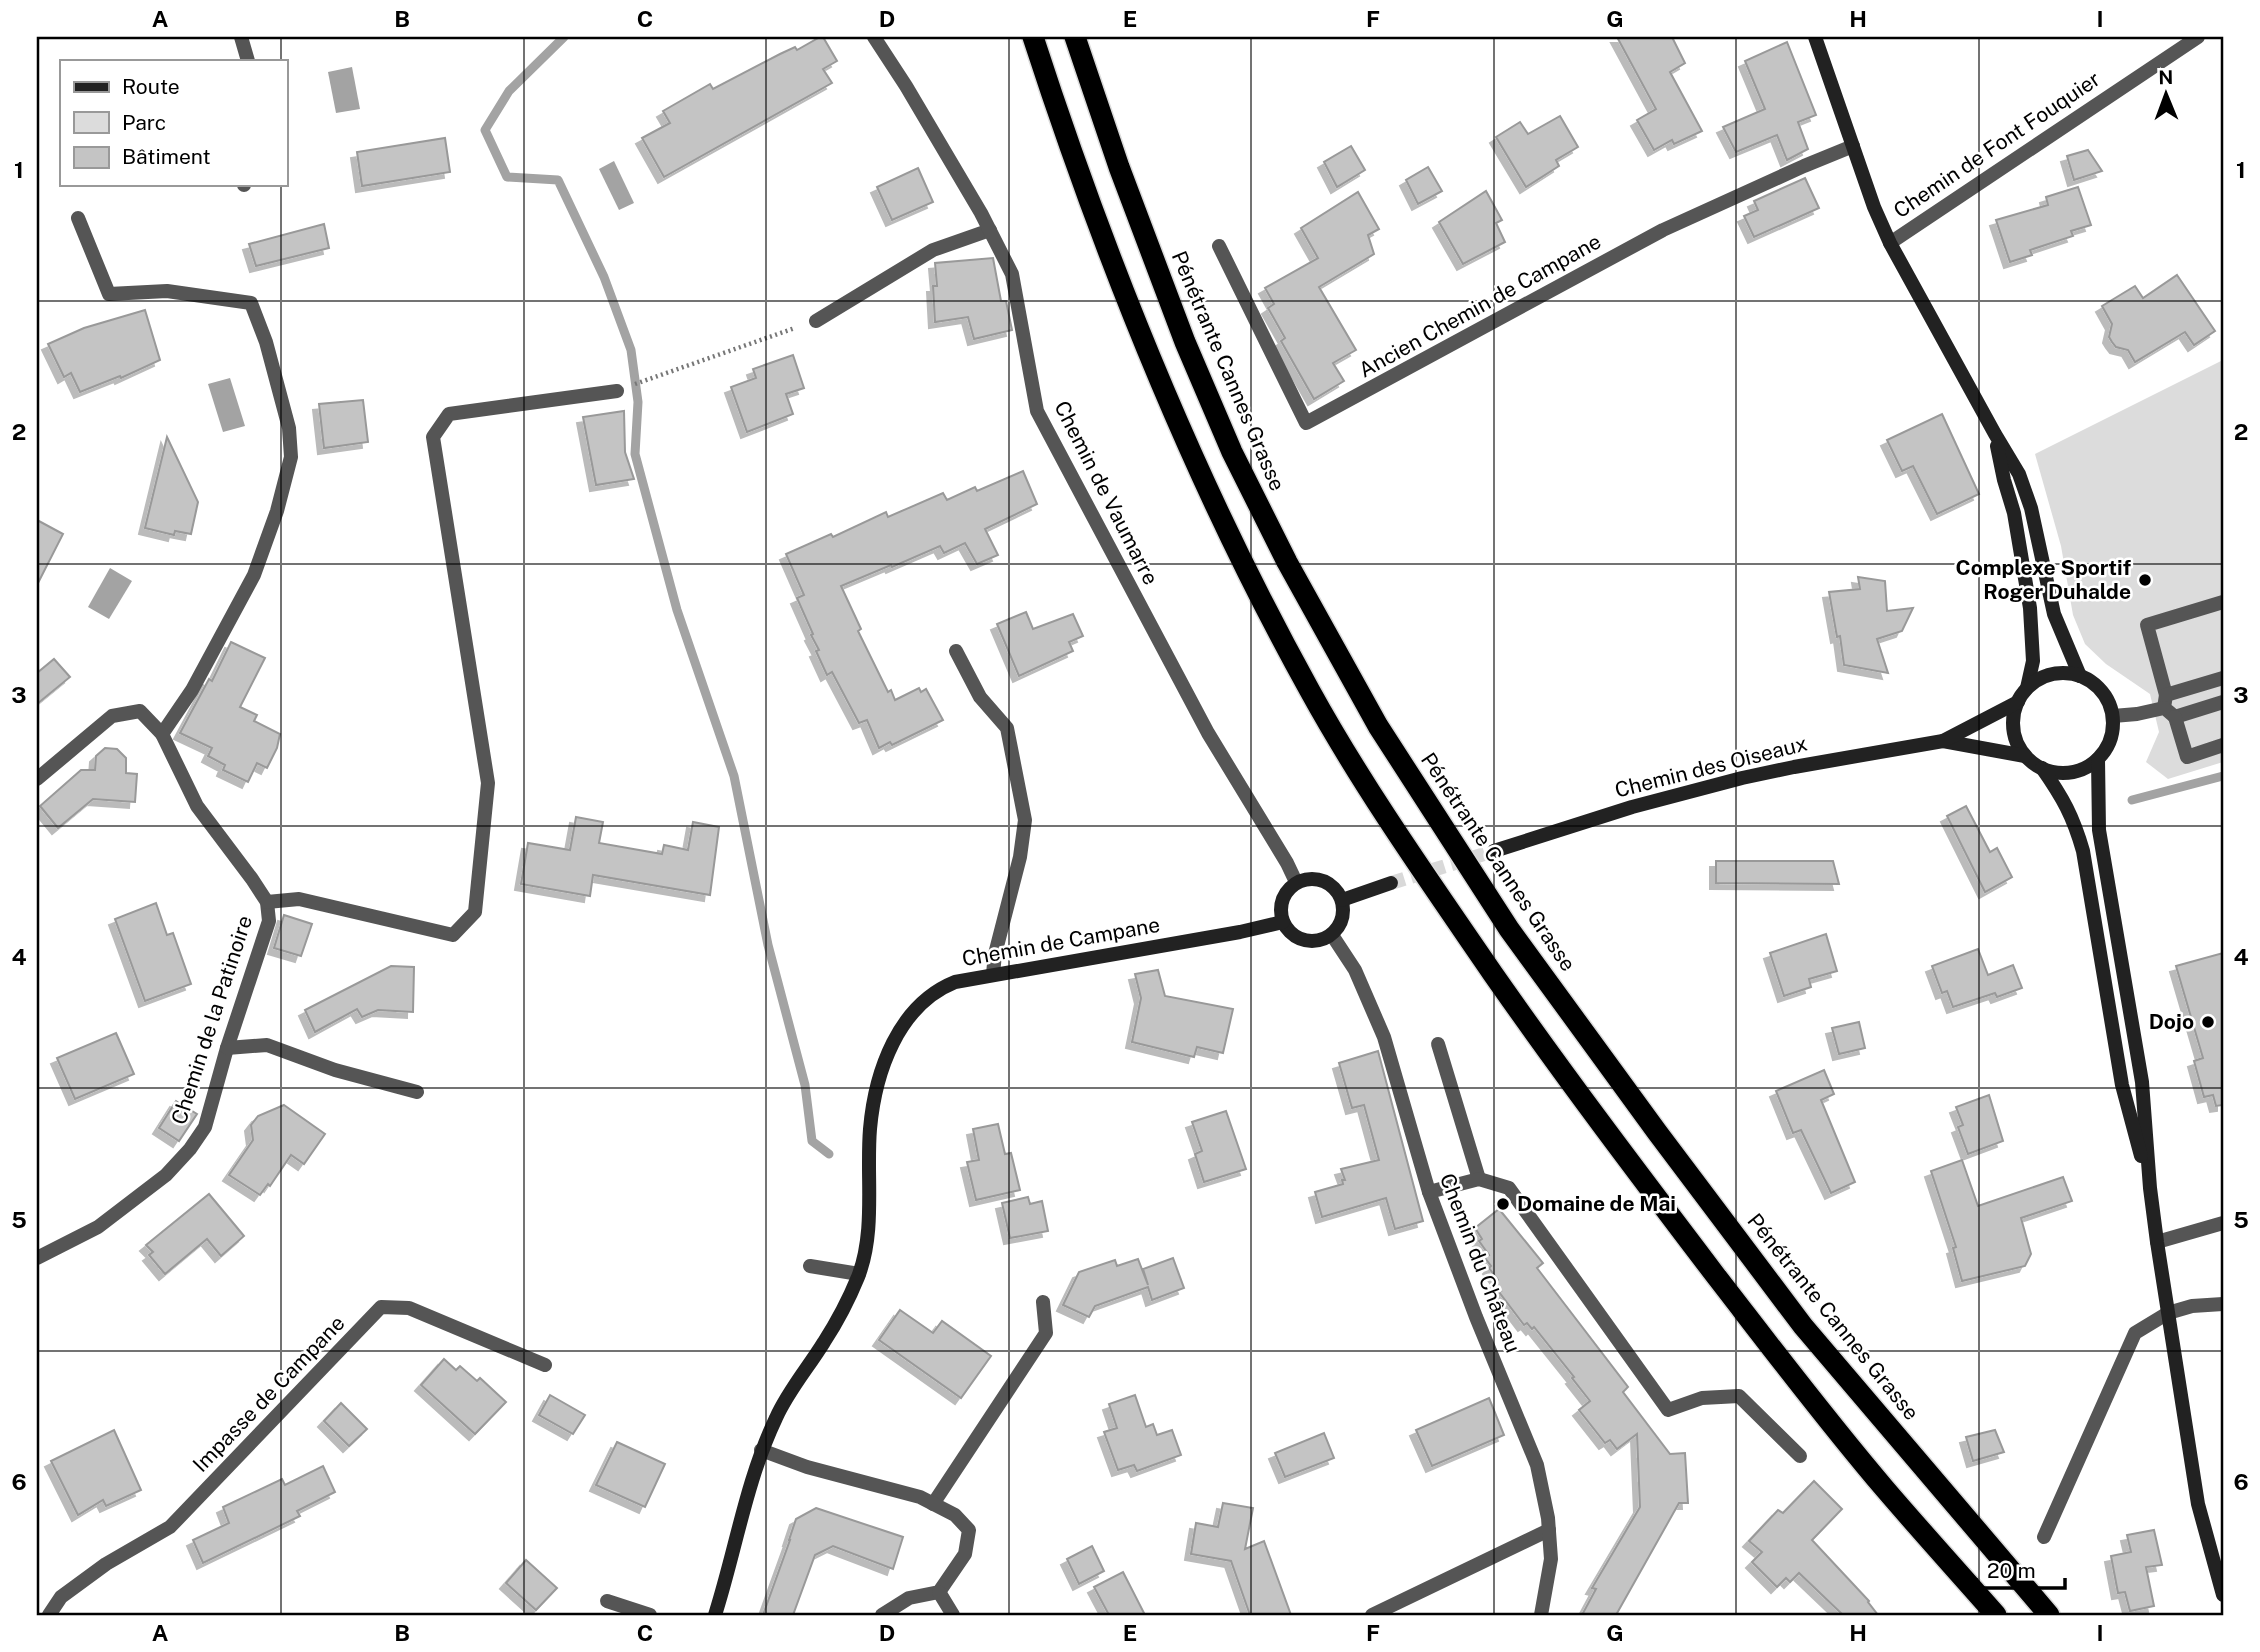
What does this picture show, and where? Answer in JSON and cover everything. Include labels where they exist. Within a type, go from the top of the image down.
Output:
[{"type":"highway","points":[[1033,37],[1114,267],[1166,396],[1257,589],[1310,692],[1353,763],[1477,951],[1552,1059],[1623,1154],[1773,1350],[1883,1487],[1996,1615]]},
{"type":"highway","name":"Pénétrante Cannes Grasse","points":[[1075,37],[1119,167],[1185,342],[1232,452],[1287,562],[1378,726],[1509,929],[1803,1326],[2049,1615]]},
{"type":"main road","points":[[1815,37],[1874,206],[1890,243],[2018,474],[2031,508],[2054,614],[2080,676]]},
{"type":"main road","points":[[1995,434],[2014,513],[2030,608],[2033,662],[2027,688]]},
{"type":"main road","points":[[2066,673],[2080,676],[2102,691],[2109,703],[2113,716],[2113,732],[2108,747],[2098,759],[2085,768],[2056,772],[2042,768],[2025,756],[2017,743],[2014,716],[2018,702],[2027,688],[2038,679],[2066,673]]},
{"type":"main road","name":"Chemin des Oiseaux","points":[[1494,851],[1632,807],[1742,778],[1943,741],[2018,702]]},
{"type":"main road","name":"Chemin des Oiseaux","points":[[1943,741],[2025,756]]},
{"type":"main road","points":[[2098,759],[2099,830],[2142,1082],[2157,1242],[2198,1504],[2223,1595]]},
{"type":"main road","points":[[2042,768],[2074,820],[2083,851],[2122,1085],[2150,1188]]},
{"type":"main road","points":[[1307,878],[1329,883],[1337,890],[1342,900],[1343,919],[1332,935],[1322,940],[1310,942],[1289,932],[1280,911],[1282,899],[1288,890],[1296,882],[1307,878]]},
{"type":"main road","points":[[1342,900],[1391,883]]},
{"type":"main road","name":"Chemin de Campane","points":[[715,1615],[751,1478],[761,1450],[793,1386],[825,1341],[859,1274],[868,1226],[870,1129],[873,1111],[883,1067],[893,1041],[910,1014],[938,988],[955,982],[1283,922]]},
{"type":"street","points":[[241,37],[248,60]]},
{"type":"street","name":"Chemin de Vaumarre","points":[[874,37],[906,86],[990,230],[1012,274],[1037,411],[1208,733],[1296,882]]},
{"type":"street","name":"Chemin de Font Fouquier","points":[[1890,243],[2198,37]]},
{"type":"street","name":"Ancien Chemin de Campane","points":[[1219,246],[1306,423],[1663,230],[1853,146]]},
{"type":"street","points":[[78,219],[109,294],[167,291],[251,303],[266,342],[289,428],[291,457],[277,510],[254,575],[192,690],[162,734]]},
{"type":"street","points":[[816,321],[933,250],[990,230]]},
{"type":"street","points":[[267,902],[299,899],[453,935],[475,912],[488,783],[433,437],[449,414],[617,391]]},
{"type":"street","points":[[2223,602],[2147,625],[2168,707],[2187,757],[2223,746]]},
{"type":"street","points":[[956,651],[980,697],[1007,728],[1025,820],[1020,857],[995,954],[993,974]]},
{"type":"street","points":[[2168,707],[2223,678]]},
{"type":"street","points":[[2113,716],[2223,702]]},
{"type":"street","name":"Chemin de la Patinoire","points":[[37,779],[112,716],[140,711],[162,734],[197,806],[267,902],[269,920],[227,1048],[205,1127],[190,1149],[166,1175],[98,1227],[37,1258]]},
{"type":"street","name":"Chemin du Château","points":[[1332,935],[1355,970],[1384,1037],[1429,1192],[1476,1317],[1537,1465],[1549,1530],[1551,1559],[1541,1615]]},
{"type":"street","points":[[1438,1044],[1479,1179]]},
{"type":"street","points":[[227,1048],[267,1045],[335,1070],[417,1092]]},
{"type":"street","points":[[1429,1192],[1479,1179],[1509,1188],[1668,1410],[1702,1398],[1739,1396],[1800,1457]]},
{"type":"street","points":[[2157,1242],[2223,1223]]},
{"type":"street","points":[[810,1266],[859,1274]]},
{"type":"street","points":[[933,1504],[1046,1333],[1043,1301]]},
{"type":"street","points":[[2044,1537],[2136,1333],[2168,1313],[2192,1306],[2223,1304]]},
{"type":"street","name":"Impasse de Campane","points":[[49,1615],[61,1597],[106,1564],[170,1527],[381,1307],[409,1308],[545,1365]]},
{"type":"street","points":[[761,1450],[807,1467],[920,1497],[955,1515],[969,1530],[965,1554],[939,1592],[909,1598],[882,1615]]},
{"type":"street","points":[[1372,1615],[1549,1530]]},
{"type":"street","points":[[939,1592],[953,1615]]},
{"type":"street","points":[[607,1601],[650,1615]]},
{"type":"path","points":[[643,381],[816,321]]},
{"type":"green space","name":"Complexe Sportif Roger Duhalde","points":[[2223,360],[2223,762],[2168,779],[2146,762],[2159,732],[2150,694],[2106,664],[2085,644],[2073,615],[2061,546],[2035,454]]},
{"type":"shaded area","points":[[352,67],[360,109],[336,113],[328,72]]},
{"type":"shaded area","points":[[614,161],[634,203],[619,210],[599,169]]},
{"type":"shaded area","points":[[230,378],[245,426],[223,432],[208,384]]},
{"type":"shaded area","points":[[110,568],[132,581],[109,619],[88,607]]},
{"type":"building","points":[[823,37],[837,61],[823,69],[832,83],[664,177],[642,138],[670,123],[663,111],[710,84],[713,89],[780,54],[795,47],[797,50]]},
{"type":"building","points":[[1617,37],[1672,37],[1685,63],[1670,72],[1702,131],[1674,144],[1672,140],[1654,150],[1637,120],[1656,109]]},
{"type":"building","points":[[1787,42],[1816,115],[1798,122],[1808,149],[1787,160],[1777,135],[1736,152],[1723,127],[1765,109],[1745,61]]},
{"type":"building","points":[[1560,116],[1578,147],[1556,160],[1559,166],[1526,187],[1496,137],[1520,122],[1528,134]]},
{"type":"building","points":[[445,138],[450,172],[362,186],[357,152]]},
{"type":"building","points":[[1351,146],[1365,170],[1337,187],[1324,162]]},
{"type":"building","points":[[2088,150],[2102,171],[2074,180],[2067,156]]},
{"type":"building","points":[[1428,167],[1442,191],[1418,204],[1406,180]]},
{"type":"building","points":[[918,168],[933,202],[892,220],[877,187]]},
{"type":"building","points":[[1805,178],[1819,208],[1754,237],[1744,216],[1758,210],[1754,201]]},
{"type":"building","points":[[2078,187],[2091,225],[2071,231],[2073,236],[2030,250],[2032,255],[2010,262],[1996,220],[2048,205],[2046,197]]},
{"type":"building","points":[[1486,191],[1502,220],[1496,223],[1505,242],[1463,264],[1439,222]]},
{"type":"building","points":[[1358,192],[1379,229],[1368,235],[1374,254],[1319,287],[1356,350],[1333,363],[1344,381],[1314,399],[1281,341],[1285,338],[1268,308],[1274,304],[1265,288],[1318,258],[1301,228]]},
{"type":"building","points":[[324,224],[329,248],[256,266],[249,244]]},
{"type":"building","points":[[993,258],[1001,301],[1006,301],[1012,330],[974,339],[968,317],[935,322],[935,263]]},
{"type":"building","points":[[2177,275],[2215,331],[2194,345],[2185,332],[2135,362],[2128,350],[2116,347],[2109,337],[2112,324],[2102,306],[2135,286],[2143,298]]},
{"type":"building","points":[[145,310],[160,360],[121,378],[120,376],[80,392],[71,373],[64,377],[48,344],[84,328]]},
{"type":"building","points":[[793,355],[804,388],[786,394],[793,414],[747,432],[731,387],[756,378],[753,369]]},
{"type":"building","points":[[363,400],[368,442],[324,448],[319,404]]},
{"type":"building","points":[[624,411],[625,452],[634,479],[596,485],[583,417]]},
{"type":"building","points":[[1942,414],[1979,494],[1937,514],[1913,466],[1902,471],[1887,440]]},
{"type":"building","points":[[167,437],[198,502],[191,534],[175,531],[174,535],[145,528]]},
{"type":"building","points":[[1023,471],[1037,504],[985,529],[998,555],[977,564],[965,543],[944,553],[940,546],[841,586],[861,629],[858,631],[888,692],[891,690],[895,700],[919,688],[921,692],[926,689],[943,720],[892,745],[890,742],[879,748],[867,720],[859,723],[832,672],[827,675],[797,598],[804,595],[786,554],[831,534],[833,537],[886,512],[888,517],[943,493],[947,500],[975,487],[977,491]]},
{"type":"building","points":[[37,520],[63,534],[37,585]]},
{"type":"building","points":[[1858,577],[1885,581],[1887,611],[1913,608],[1902,631],[1877,639],[1888,673],[1844,665],[1829,592],[1860,589]]},
{"type":"building","points":[[1026,612],[1033,629],[1073,614],[1083,636],[1069,642],[1073,651],[1019,676],[997,624]]},
{"type":"building","points":[[231,642],[265,658],[240,707],[257,715],[254,721],[280,734],[277,748],[267,768],[257,763],[248,782],[223,770],[225,765],[208,756],[212,748],[180,733],[209,679],[212,681]]},
{"type":"building","points":[[54,659],[70,677],[37,704],[37,673]]},
{"type":"building","points":[[105,748],[117,749],[126,758],[126,773],[137,774],[135,802],[93,799],[58,828],[40,806],[81,770],[95,770],[96,756]]},
{"type":"building","points":[[1966,806],[1990,852],[1997,848],[2012,877],[1985,892],[1947,816]]},
{"type":"building","points":[[576,817],[603,822],[599,843],[662,854],[664,845],[688,850],[693,822],[719,827],[710,895],[593,875],[590,896],[521,884],[528,843],[570,850]]},
{"type":"building","points":[[1716,861],[1833,861],[1839,884],[1716,883]]},
{"type":"building","points":[[156,903],[167,935],[173,933],[191,984],[145,1001],[115,919]]},
{"type":"building","points":[[284,915],[312,924],[301,956],[274,948]]},
{"type":"building","points":[[1826,934],[1837,971],[1809,979],[1811,987],[1784,996],[1770,953]]},
{"type":"building","points":[[1978,949],[1988,975],[2013,965],[2022,988],[1997,997],[1995,993],[1953,1007],[1947,991],[1942,993],[1932,966]]},
{"type":"building","name":"Dojo","points":[[2223,953],[2223,1105],[2216,1106],[2213,1095],[2204,1097],[2194,1061],[2203,1058],[2176,966]]},
{"type":"building","points":[[391,966],[414,967],[413,1012],[378,1010],[362,1017],[357,1009],[315,1032],[305,1010]]},
{"type":"building","points":[[1158,970],[1165,996],[1233,1009],[1223,1053],[1197,1047],[1194,1057],[1132,1042],[1141,998],[1135,974]]},
{"type":"building","points":[[1859,1022],[1865,1048],[1839,1054],[1832,1028]]},
{"type":"building","points":[[116,1033],[134,1074],[75,1099],[57,1058]]},
{"type":"building","points":[[1378,1051],[1423,1221],[1395,1229],[1386,1198],[1322,1217],[1315,1192],[1343,1184],[1342,1180],[1345,1180],[1341,1169],[1379,1160],[1364,1105],[1352,1108],[1339,1063]]},
{"type":"building","points":[[1824,1070],[1834,1094],[1821,1100],[1855,1182],[1831,1193],[1801,1130],[1793,1133],[1776,1091]]},
{"type":"building","points":[[1989,1095],[2003,1141],[1968,1154],[1958,1127],[1963,1125],[1956,1107]]},
{"type":"building","points":[[176,1101],[197,1114],[179,1141],[159,1128]]},
{"type":"building","points":[[284,1105],[325,1134],[304,1164],[291,1155],[270,1186],[268,1184],[260,1195],[229,1175],[253,1140],[251,1125],[258,1116]]},
{"type":"building","points":[[1226,1111],[1246,1169],[1204,1182],[1195,1154],[1202,1151],[1192,1122]]},
{"type":"building","points":[[998,1124],[1005,1154],[1011,1153],[1020,1190],[976,1200],[967,1162],[979,1160],[973,1129]]},
{"type":"building","points":[[1962,1160],[1978,1206],[2063,1177],[2072,1201],[2021,1218],[2031,1254],[2025,1266],[1962,1281],[1953,1248],[1956,1247],[1931,1171]]},
{"type":"building","points":[[209,1194],[244,1236],[221,1256],[207,1239],[165,1274],[149,1255],[153,1252],[146,1245]]},
{"type":"building","points":[[1028,1197],[1030,1204],[1042,1201],[1048,1231],[1010,1238],[1002,1203]]},
{"type":"building","points":[[1499,1209],[1543,1263],[1537,1268],[1628,1387],[1623,1392],[1670,1454],[1685,1453],[1688,1503],[1679,1503],[1616,1615],[1582,1615],[1596,1589],[1592,1588],[1640,1507],[1637,1434],[1617,1449],[1610,1440],[1605,1443],[1579,1410],[1590,1401],[1572,1378],[1574,1377],[1534,1327],[1532,1329],[1527,1323],[1524,1325],[1499,1292],[1501,1291],[1495,1283],[1498,1280],[1485,1258],[1489,1255],[1479,1241],[1482,1239],[1475,1228]]},
{"type":"building","points":[[1173,1258],[1184,1288],[1152,1300],[1148,1287],[1095,1306],[1089,1317],[1063,1305],[1079,1272],[1115,1260],[1117,1266],[1138,1259],[1148,1285],[1143,1269]]},
{"type":"building","points":[[900,1310],[933,1333],[942,1321],[991,1356],[961,1398],[879,1340]]},
{"type":"building","points":[[444,1359],[456,1370],[460,1366],[477,1381],[480,1378],[506,1402],[475,1434],[421,1385]]},
{"type":"building","points":[[550,1395],[585,1415],[573,1434],[539,1415]]},
{"type":"building","points":[[1135,1395],[1146,1427],[1153,1424],[1157,1435],[1172,1430],[1181,1455],[1137,1471],[1134,1465],[1118,1470],[1104,1432],[1117,1428],[1109,1404]]},
{"type":"building","points":[[1489,1398],[1504,1435],[1432,1466],[1416,1430]]},
{"type":"building","points":[[341,1403],[367,1429],[349,1446],[324,1421]]},
{"type":"building","points":[[114,1430],[141,1490],[106,1506],[103,1500],[78,1515],[51,1461]]},
{"type":"building","points":[[1995,1430],[2004,1452],[1973,1461],[1966,1437]]},
{"type":"building","points":[[1324,1433],[1334,1458],[1285,1477],[1275,1453]]},
{"type":"building","points":[[617,1442],[665,1464],[645,1507],[596,1485]]},
{"type":"building","points":[[323,1466],[335,1492],[297,1511],[300,1516],[203,1563],[193,1540],[229,1523],[223,1507],[282,1479],[285,1485]]},
{"type":"building","points":[[1814,1481],[1842,1509],[1812,1540],[1869,1601],[1878,1615],[1843,1615],[1799,1573],[1790,1582],[1786,1578],[1777,1587],[1752,1562],[1762,1552],[1749,1541],[1778,1510],[1783,1513]]},
{"type":"building","points":[[1223,1503],[1253,1508],[1245,1549],[1264,1541],[1291,1615],[1250,1615],[1231,1561],[1191,1554],[1196,1523],[1218,1527]]},
{"type":"building","points":[[816,1508],[903,1537],[893,1569],[833,1546],[815,1555],[793,1615],[763,1615],[796,1519]]},
{"type":"building","points":[[2154,1530],[2162,1565],[2146,1567],[2154,1606],[2130,1611],[2125,1592],[2118,1593],[2111,1556],[2131,1552],[2127,1535]]},
{"type":"building","points":[[1092,1546],[1104,1571],[1079,1584],[1067,1559]]},
{"type":"building","points":[[526,1560],[557,1588],[536,1610],[506,1583]]},
{"type":"building","points":[[1123,1572],[1145,1615],[1109,1615],[1094,1587]]},
{"type":"waterway","points":[[564,37],[509,91],[485,130],[507,177],[558,180],[604,277],[631,350],[638,402],[635,454],[677,610],[734,776],[768,945],[805,1085],[812,1141],[829,1154]]},
{"type":"waterway","points":[[2132,800],[2223,776]]},
{"type":"tunnel","points":[[1391,883],[1494,851]]},
{"type":"place","name":"Complexe Sportif Roger Duhalde","points":[[2145,580]]},
{"type":"place","name":"Dojo","points":[[2208,1022]]},
{"type":"place","name":"Domaine de Mai","points":[[1503,1204]]}]
